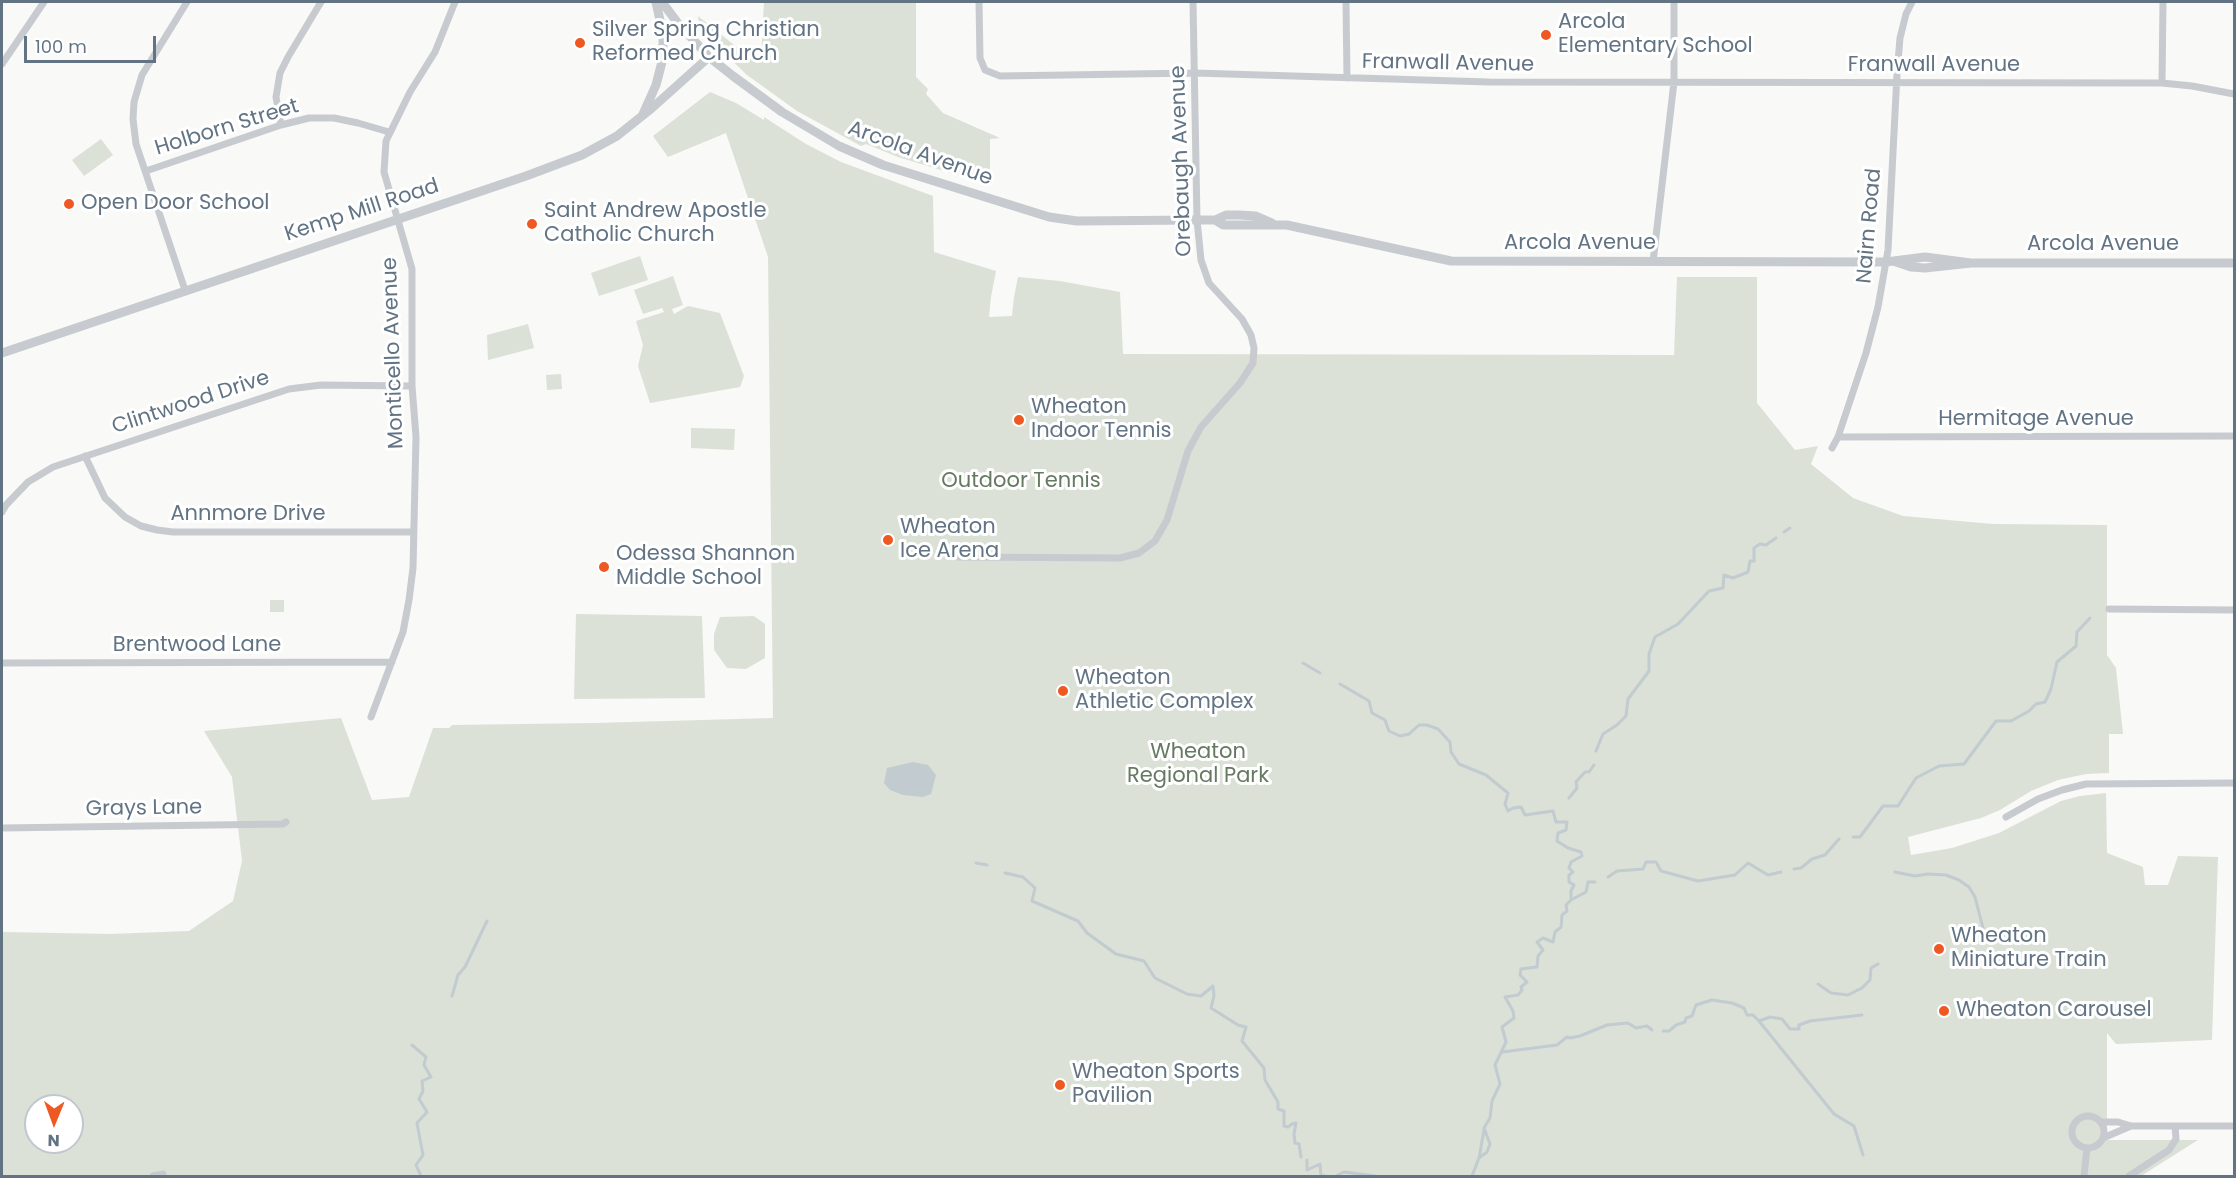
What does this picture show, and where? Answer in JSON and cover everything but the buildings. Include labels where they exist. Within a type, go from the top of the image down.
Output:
[{"type":"street","points":[[2,64],[44,2]]},
{"type":"street","points":[[185,290],[136,144],[133,119],[142,75],[187,2]]},
{"type":"street","points":[[281,125],[276,97],[280,73],[321,2]]},
{"type":"street","name":"Monticello Avenue","points":[[371,717],[403,632],[409,600],[416,437],[412,386],[412,269],[384,172],[386,141],[435,52],[455,2]]},
{"type":"street","points":[[642,116],[656,85],[663,58],[663,34],[656,2]]},
{"type":"street","name":"Arcola Avenue","points":[[662,2],[709,57],[782,112],[839,146],[920,178],[1049,217],[1077,221],[1215,220],[1222,225],[1258,226],[1272,223],[1451,261],[1889,262],[1924,268],[1971,262],[2235,263]]},
{"type":"street","name":"Franwall Avenue","points":[[979,2],[980,58],[986,70],[1000,76],[1195,73],[1489,82],[2162,83],[2235,94]]},
{"type":"street","name":"Orebaugh Avenue","points":[[958,557],[1120,558],[1139,553],[1155,541],[1167,520],[1188,451],[1201,427],[1240,383],[1253,363],[1254,348],[1251,335],[1242,320],[1209,283],[1201,260],[1197,220],[1193,2]]},
{"type":"street","points":[[1346,2],[1347,78]]},
{"type":"street","points":[[1653,262],[1674,82],[1674,2]]},
{"type":"street","name":"Nairn Road","points":[[1832,448],[1866,353],[1889,262],[1896,82],[1900,38],[1906,14],[1912,2]]},
{"type":"street","points":[[2162,83],[2163,2]]},
{"type":"street","name":"Kemp Mill Road","points":[[2,353],[526,176],[582,154],[617,136],[709,57]]},
{"type":"street","name":"Holborn Street","points":[[146,171],[281,125],[309,118],[334,118],[389,132]]},
{"type":"street","name":"Clintwood Drive","points":[[2,512],[28,482],[53,467],[289,389],[321,385],[412,386]]},
{"type":"street","name":"Hermitage Avenue","points":[[1838,436],[2235,436]]},
{"type":"street","name":"Annmore Drive","points":[[85,456],[105,498],[125,517],[141,526],[157,530],[173,532],[412,532]]},
{"type":"street","points":[[2109,609],[2235,610]]},
{"type":"street","name":"Brentwood Lane","points":[[2,663],[392,662]]},
{"type":"street","points":[[2007,817],[2046,796],[2086,784],[2235,783]]},
{"type":"street","name":"Grays Lane","points":[[2,828],[283,824],[286,822]]},
{"type":"street","points":[[2131,1126],[2087,1148],[2074,1139],[2072,1134],[2074,1124],[2087,1116],[2101,1122],[2118,1122],[2131,1126],[2235,1126]]},
{"type":"street","points":[[2101,1122],[2103,1138]]},
{"type":"street","points":[[2129,1176],[2169,1150],[2176,1139],[2175,1126]]},
{"type":"street","points":[[2084,1176],[2087,1148]]},
{"type":"street","points":[[153,1176],[163,1174]]},
{"type":"green space","points":[[764,2],[916,2],[916,77],[928,89],[926,94],[943,113],[1000,138],[990,139],[990,185],[898,157],[866,144],[861,146],[797,111],[747,75],[700,30],[698,16],[749,57],[761,59]]},
{"type":"green space","name":"Wheaton Regional Park","points":[[710,92],[736,103],[841,162],[933,196],[934,252],[996,271],[989,317],[1012,316],[1018,277],[1060,281],[1120,292],[1123,354],[1674,355],[1677,277],[1757,277],[1757,403],[1795,450],[1818,446],[1811,464],[1853,498],[1903,516],[1993,524],[2107,525],[2107,655],[2116,668],[2123,734],[2109,734],[2109,773],[2086,774],[2058,780],[2031,791],[2000,810],[1981,818],[1908,837],[1911,855],[1952,848],[1999,833],[2061,801],[2106,793],[2107,853],[2143,867],[2145,885],[2168,885],[2178,856],[2218,857],[2212,1040],[2116,1044],[2107,1033],[2107,1140],[2198,1140],[2141,1176],[2,1176],[2,932],[110,934],[189,931],[233,901],[242,861],[232,777],[204,731],[341,718],[372,800],[409,797],[433,728],[449,728],[452,725],[773,718],[768,257],[726,133],[668,157],[653,136]]},
{"type":"green space","points":[[101,139],[113,155],[84,176],[72,160]]},
{"type":"green space","points":[[640,256],[648,280],[599,296],[591,273]]},
{"type":"green space","points":[[673,276],[683,305],[672,309],[674,314],[688,306],[720,313],[744,376],[740,387],[650,403],[638,366],[643,345],[636,321],[664,312],[662,308],[643,314],[634,290]]},
{"type":"green space","points":[[528,324],[534,348],[488,360],[487,335]]},
{"type":"green space","points":[[561,374],[562,389],[547,390],[546,375]]},
{"type":"green space","points":[[691,428],[735,429],[734,450],[691,448]]},
{"type":"green space","points":[[270,600],[284,600],[284,612],[270,612]]},
{"type":"green space","points":[[576,614],[702,616],[705,698],[574,699]]},
{"type":"green space","points":[[754,616],[765,624],[765,658],[746,669],[727,668],[714,650],[714,634],[720,617]]},
{"type":"shaded area","points":[[913,762],[928,765],[936,775],[931,794],[923,797],[903,795],[890,790],[884,783],[887,768]]},
{"type":"waterway","points":[[1784,532],[1790,528]]},
{"type":"waterway","points":[[1596,751],[1603,734],[1626,716],[1628,699],[1649,671],[1649,654],[1655,637],[1678,624],[1709,591],[1723,588],[1724,575],[1733,578],[1748,572],[1750,561],[1754,561],[1754,548],[1760,544],[1766,545],[1776,538]]},
{"type":"waterway","points":[[1853,837],[1860,837],[1883,806],[1898,806],[1916,778],[1939,766],[1964,764],[1996,721],[2011,721],[2029,711],[2036,704],[2045,702],[2051,689],[2057,662],[2076,646],[2077,632],[2090,618]]},
{"type":"waterway","points":[[1303,663],[1320,673]]},
{"type":"waterway","points":[[1340,684],[1369,701],[1372,713],[1385,720],[1389,731],[1400,736],[1409,734],[1419,725],[1438,729],[1450,742],[1451,752],[1459,764],[1486,775],[1508,793],[1505,804],[1508,811],[1521,807],[1525,815],[1553,811],[1556,822],[1567,822],[1566,830],[1558,833],[1557,841],[1581,852],[1582,856],[1571,862],[1569,868],[1573,872],[1569,875],[1569,882],[1574,885],[1571,900],[1566,905],[1567,911],[1562,915],[1561,927],[1555,932],[1553,942],[1543,938],[1537,942],[1543,950],[1538,956],[1537,967],[1521,969],[1520,975],[1527,982],[1521,987],[1522,990],[1518,995],[1505,997],[1513,1011],[1514,1018],[1502,1027],[1506,1042],[1495,1065],[1500,1084],[1492,1101],[1490,1118],[1484,1128],[1490,1144],[1487,1152],[1479,1158],[1472,1176]]},
{"type":"waterway","points":[[1569,798],[1577,788],[1576,782],[1594,765]]},
{"type":"waterway","points":[[1794,869],[1801,868],[1812,859],[1825,855],[1839,839]]},
{"type":"waterway","points":[[1608,877],[1617,871],[1643,869],[1646,862],[1656,862],[1661,871],[1698,881],[1735,875],[1748,863],[1768,875],[1781,872]]},
{"type":"waterway","points":[[976,863],[987,865]]},
{"type":"waterway","points":[[1895,872],[1915,876],[1946,875],[1959,880],[1969,887],[1975,897],[1983,928]]},
{"type":"waterway","points":[[1005,873],[1023,877],[1035,888],[1032,901],[1078,921],[1087,933],[1116,954],[1144,961],[1155,978],[1187,994],[1201,996],[1213,986],[1214,996],[1211,1008],[1238,1025],[1246,1027],[1242,1041],[1264,1068],[1265,1080],[1278,1102],[1278,1109],[1284,1111],[1284,1126],[1288,1127],[1296,1123],[1295,1143],[1299,1144],[1301,1157]]},
{"type":"waterway","points":[[1571,900],[1586,892],[1588,882],[1595,882]]},
{"type":"waterway","points":[[452,996],[458,975],[465,967],[487,921]]},
{"type":"waterway","points":[[1818,984],[1831,993],[1848,995],[1862,988],[1870,980],[1871,968],[1878,964]]},
{"type":"waterway","points":[[1663,1031],[1669,1031],[1685,1022],[1686,1018],[1692,1016],[1696,1005],[1712,1000],[1732,1003],[1744,1008],[1747,1015],[1753,1015],[1759,1021],[1770,1017],[1782,1019],[1790,1029],[1799,1029],[1799,1025],[1810,1021],[1862,1015]]},
{"type":"waterway","points":[[1759,1021],[1834,1114],[1854,1126],[1863,1155]]},
{"type":"waterway","points":[[1502,1052],[1557,1045],[1567,1037],[1580,1036],[1607,1025],[1628,1023],[1636,1028],[1647,1026],[1652,1030]]},
{"type":"waterway","points":[[412,1045],[426,1057],[424,1065],[431,1077],[422,1081],[423,1091],[419,1099],[427,1112],[417,1123],[423,1155],[416,1165],[421,1176]]},
{"type":"waterway","points":[[1479,1158],[1484,1130]]},
{"type":"waterway","points":[[1307,1160],[1307,1170],[1320,1164],[1321,1176],[1326,1176]]},
{"type":"waterway","points":[[1336,1176],[1344,1172],[1375,1176]]},
{"type":"place","name":"Arcola Elementary School","points":[[1546,35]]},
{"type":"place","name":"Silver Spring Christian Reformed Church","points":[[580,43]]},
{"type":"place","name":"Open Door School","points":[[69,204]]},
{"type":"place","name":"Saint Andrew Apostle Catholic Church","points":[[532,224]]},
{"type":"place","name":"Wheaton Indoor Tennis","points":[[1019,420]]},
{"type":"place","name":"Wheaton Ice Arena","points":[[888,540]]},
{"type":"place","name":"Odessa Shannon Middle School","points":[[604,567]]},
{"type":"place","name":"Wheaton Athletic Complex","points":[[1063,691]]},
{"type":"place","name":"Wheaton Miniature Train","points":[[1939,949]]},
{"type":"place","name":"Wheaton Carousel","points":[[1944,1011]]},
{"type":"place","name":"Wheaton Sports Pavilion","points":[[1060,1085]]},
{"type":"park label","name":"Outdoor Tennis","points":[[1021,482]]}]
